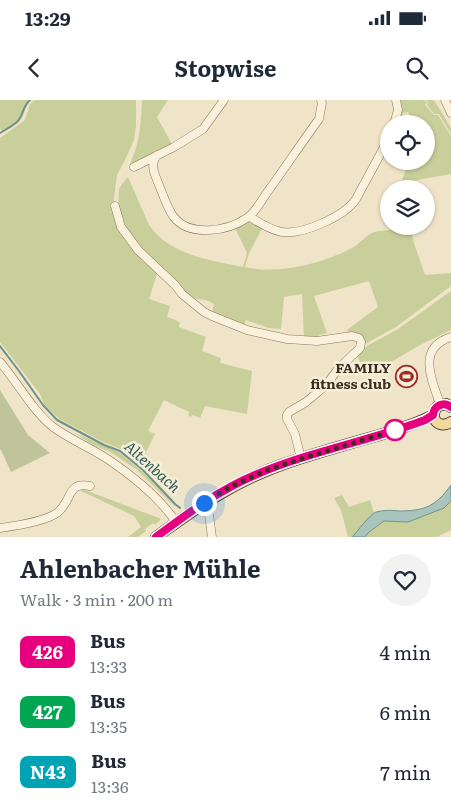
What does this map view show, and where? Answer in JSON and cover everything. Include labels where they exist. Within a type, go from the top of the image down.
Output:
[{"type":"main road","points":[[156,537],[204,503],[230,487],[255,475],[411,425],[433,415],[440,404],[446,404],[451,407]]},
{"type":"main road","points":[[433,415],[437,422],[442,424],[451,422]]},
{"type":"street","points":[[134,167],[174,147],[203,129],[224,100]]},
{"type":"street","points":[[156,156],[153,160],[153,170],[170,210],[178,221],[194,228],[209,231],[228,227],[250,217],[319,119],[321,100]]},
{"type":"street","points":[[396,100],[398,110],[397,115]]},
{"type":"street","points":[[445,100],[451,113]]},
{"type":"street","points":[[250,217],[283,232],[301,230],[333,218],[350,207],[356,199],[380,155]]},
{"type":"street","points":[[115,206],[122,227],[138,250],[182,294],[204,312],[247,330],[287,339],[317,341],[352,336],[359,338],[361,342],[360,348],[338,369],[327,384],[287,415],[301,459]]},
{"type":"street","points":[[440,404],[430,372],[429,358],[431,352],[442,340],[451,337]]},
{"type":"street","points":[[0,362],[52,426],[123,470],[161,502],[176,522]]},
{"type":"street","points":[[0,528],[44,519],[56,514],[64,507],[76,486],[83,484],[90,486]]},
{"type":"street","points":[[204,503],[209,515],[212,537]]},
{"type":"green space","points":[[0,100],[29,100],[22,118],[3,132],[0,129]]},
{"type":"green space","points":[[35,100],[136,100],[134,140],[117,175],[113,206],[119,228],[158,271],[149,299],[170,306],[167,317],[180,323],[179,327],[206,337],[202,351],[221,358],[220,363],[252,371],[247,414],[205,406],[200,418],[192,415],[191,417],[188,415],[189,412],[164,400],[148,431],[155,434],[140,465],[121,449],[105,443],[59,419],[44,404],[40,394],[0,342],[0,138],[25,120],[30,104]]},
{"type":"green space","points":[[142,100],[168,100],[157,117],[172,144],[132,165],[131,161],[140,131]]},
{"type":"green space","points":[[399,100],[424,100],[427,102],[425,105],[434,115],[410,115],[408,112],[400,115]]},
{"type":"green space","points":[[426,100],[434,100],[451,128],[451,134],[439,114],[434,114],[427,105],[428,102]]},
{"type":"green space","points":[[435,115],[438,115],[451,136],[451,174],[418,180],[402,180],[406,170],[435,170]]},
{"type":"green space","points":[[128,177],[149,225],[158,235],[179,250],[204,259],[243,267],[247,253],[235,228],[250,220],[263,227],[249,253],[245,267],[258,269],[272,270],[301,266],[329,258],[354,247],[368,235],[380,231],[380,235],[412,235],[425,275],[451,273],[451,286],[396,327],[363,345],[349,335],[347,330],[378,307],[369,281],[314,296],[327,333],[319,335],[320,340],[304,339],[302,294],[284,297],[281,329],[269,328],[246,320],[244,326],[212,313],[214,304],[206,300],[191,298],[134,240],[124,226],[118,208],[119,189]]},
{"type":"green space","points":[[451,291],[451,330],[386,365],[364,373],[357,354],[367,346],[398,329]]},
{"type":"green space","points":[[0,390],[28,435],[50,453],[11,472],[0,450]]},
{"type":"green space","points":[[75,433],[119,452],[142,471],[179,508],[173,505],[137,470],[109,451],[94,446]]},
{"type":"green space","points":[[82,489],[161,519],[155,525],[153,523],[145,529],[146,531],[138,537],[128,537],[141,527],[134,516],[79,490]]},
{"type":"green space","points":[[342,495],[349,507],[370,500],[374,513],[352,537],[348,537],[341,510],[334,498]]},
{"type":"green space","points":[[451,501],[451,530],[437,537],[365,537],[384,521],[408,522],[444,508]]},
{"type":"water","points":[[451,485],[451,501],[444,508],[408,522],[384,521],[365,537],[352,537],[373,513],[388,510],[416,510],[429,506],[440,498]]},
{"type":"waterway","name":"Altenbach","points":[[0,133],[18,121],[30,100]]},
{"type":"waterway","name":"Altenbach","points":[[0,346],[43,405],[57,420],[104,445],[120,451],[143,470],[180,508]]},
{"type":"bus line","name":"426","points":[[156,537],[204,503],[230,487],[255,475],[281,465],[425,420],[433,415],[440,404],[446,404],[451,407]]},
{"type":"place","name":"FAMILY fitness club","points":[[407,376]]},
{"type":"route","points":[[204,503],[230,487],[265,471],[399,429],[395,430]]}]
